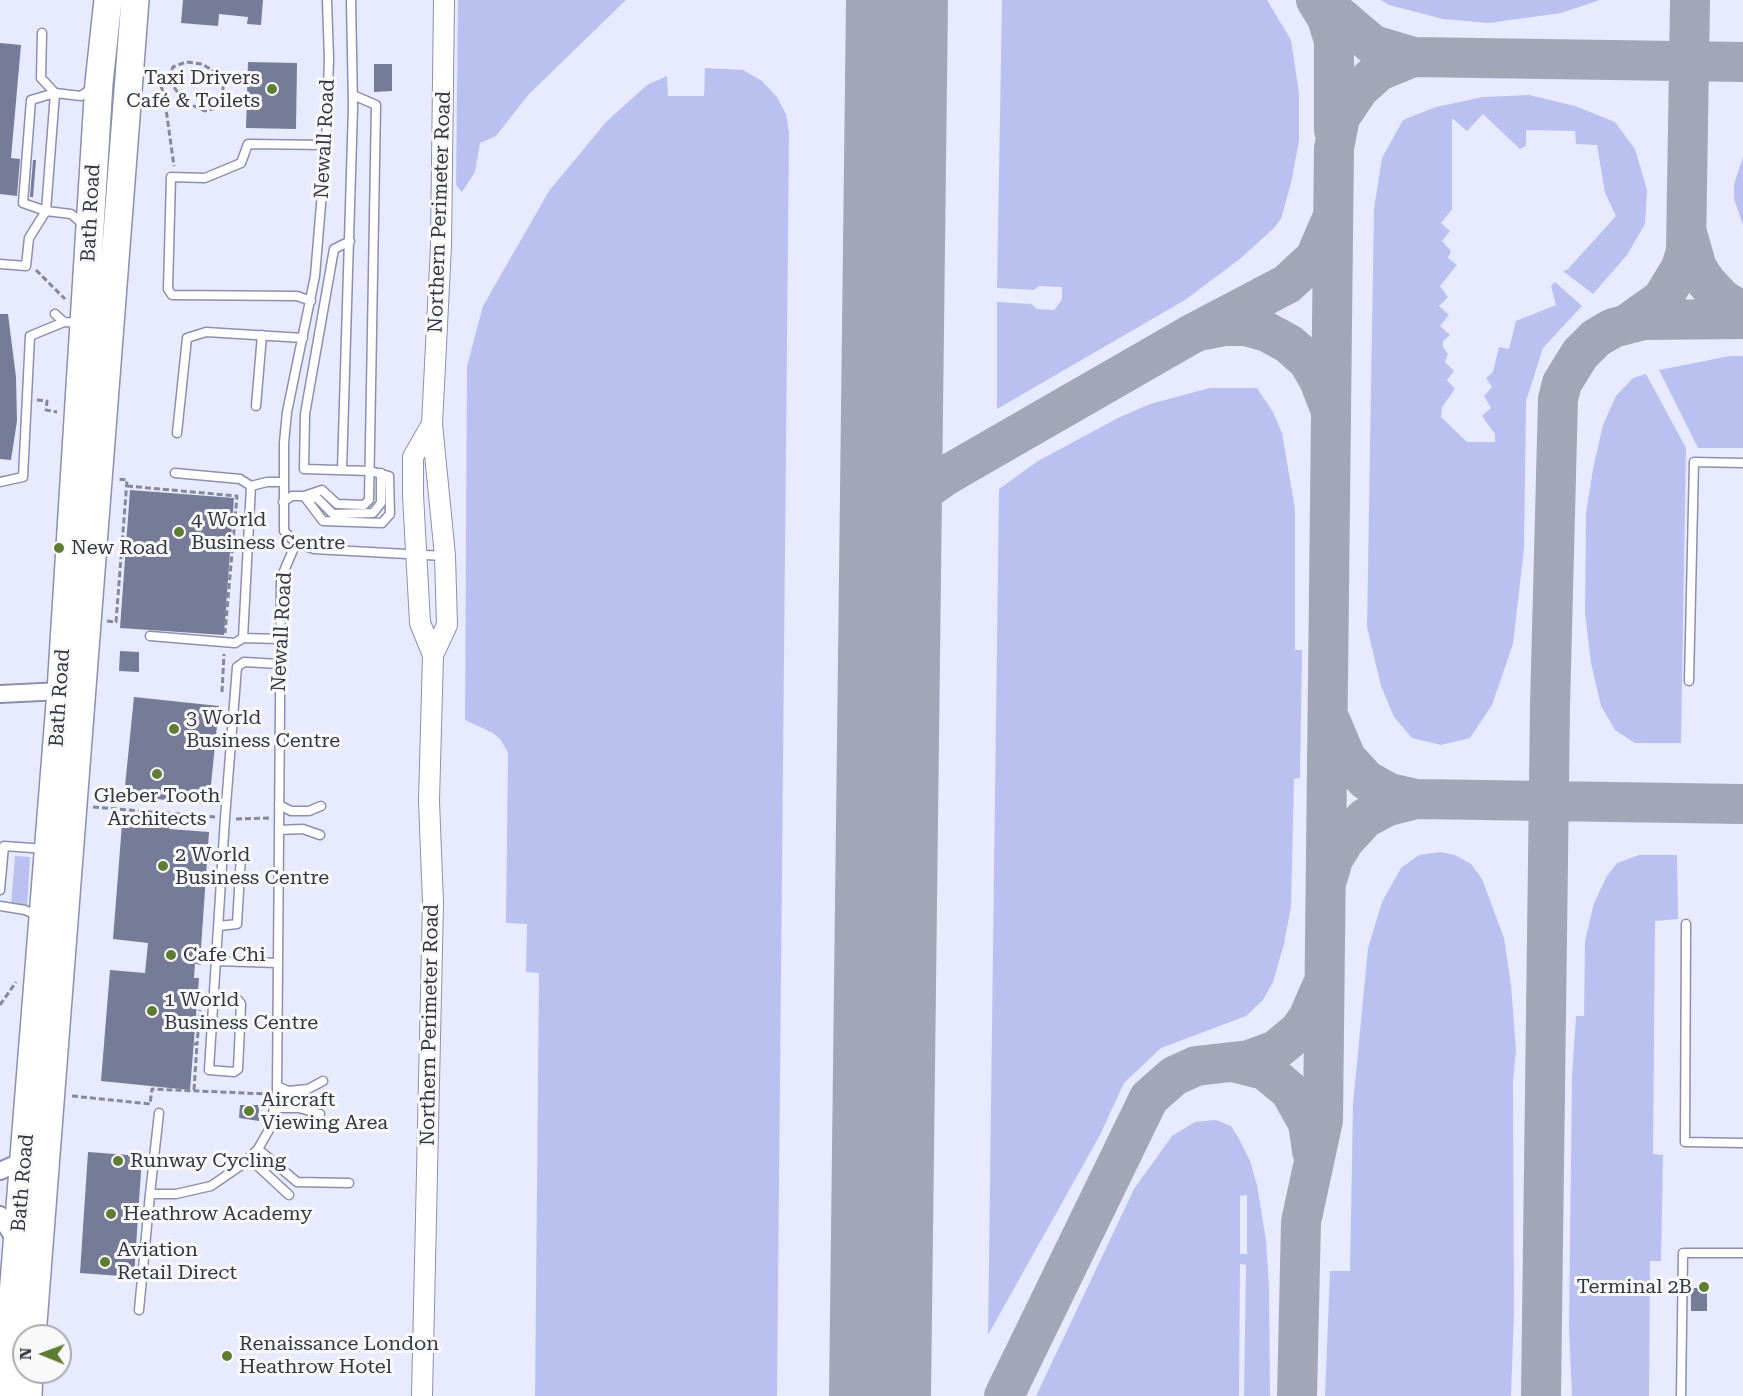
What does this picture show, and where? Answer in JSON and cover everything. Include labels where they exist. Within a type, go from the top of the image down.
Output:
[{"type":"highway","name":"Bath Road","points":[[5,1396],[61,691],[75,322],[90,234],[99,82],[108,0]]},
{"type":"highway","name":"Bath Road","points":[[33,1324],[135,0]]},
{"type":"street","name":"Northern Perimeter Road","points":[[422,1396],[433,903],[429,801],[433,655],[447,625],[445,556],[432,424],[441,246],[444,0]]},
{"type":"street","name":"Northern Perimeter Road","points":[[432,424],[413,457],[420,623],[433,655]]},
{"type":"street","points":[[0,694],[61,691]]},
{"type":"street","points":[[0,1171],[25,1160]]},
{"type":"street","points":[[0,1215],[18,1246]]},
{"type":"lane","name":"Newall Road","points":[[150,1194],[176,1194],[211,1186],[249,1158],[258,1149],[270,1128],[277,1090],[281,578],[296,543],[284,531],[287,412],[315,276],[326,145],[329,59],[328,0]]},
{"type":"lane","points":[[342,470],[350,241],[351,0]]},
{"type":"lane","points":[[0,264],[26,266],[29,238],[46,211],[55,93],[41,78],[42,33]]},
{"type":"lane","points":[[90,234],[81,220],[71,214],[46,211],[23,203],[32,100],[55,93],[81,96],[99,82]]},
{"type":"lane","points":[[304,496],[322,490],[337,504],[368,504],[376,105],[352,94]]},
{"type":"lane","points":[[311,301],[297,296],[172,295],[168,289],[171,177],[205,178],[241,163],[248,144],[326,145]]},
{"type":"lane","points":[[304,496],[323,521],[382,523],[390,514],[389,476],[370,471],[304,469],[305,414],[334,249],[350,241]]},
{"type":"lane","points":[[55,314],[75,322]]},
{"type":"lane","points":[[0,482],[23,477],[30,336],[75,322]]},
{"type":"lane","points":[[177,433],[187,339],[206,332],[303,338]]},
{"type":"lane","points":[[256,406],[262,335]]},
{"type":"lane","points":[[1689,681],[1694,462],[1743,463]]},
{"type":"lane","points":[[175,473],[240,479],[251,486],[267,482],[284,482]]},
{"type":"lane","points":[[283,502],[292,496],[304,496],[317,498],[333,514],[373,513],[381,503],[381,473]]},
{"type":"lane","points":[[243,638],[251,486]]},
{"type":"lane","points":[[296,543],[314,549],[445,556]]},
{"type":"lane","points":[[150,636],[235,643],[243,638],[279,639]]},
{"type":"lane","points":[[214,999],[238,1000],[241,1004],[238,1069],[234,1072],[208,1070],[237,668],[244,662],[279,664]]},
{"type":"lane","points":[[279,806],[291,811],[309,811],[321,806]]},
{"type":"lane","points":[[279,830],[303,829],[320,834]]},
{"type":"lane","points":[[0,890],[4,846],[48,849]]},
{"type":"lane","points":[[219,926],[234,926],[238,913],[241,856],[223,849]]},
{"type":"lane","points":[[0,906],[25,910],[43,919]]},
{"type":"lane","points":[[1686,924],[1685,1142],[1743,1143]]},
{"type":"lane","points":[[216,961],[278,963]]},
{"type":"lane","points":[[277,1090],[308,1089],[323,1081]]},
{"type":"lane","points":[[274,1108],[299,1108],[320,1114]]},
{"type":"lane","points":[[139,1310],[159,1113]]},
{"type":"lane","points":[[258,1149],[297,1182],[349,1183]]},
{"type":"lane","points":[[249,1158],[289,1195]]},
{"type":"lane","points":[[1681,1396],[1683,1253],[1743,1254]]},
{"type":"path","points":[[186,62],[202,64],[217,73],[223,86],[223,99],[216,108],[206,111],[182,99],[168,78],[173,67],[186,62]]},
{"type":"path","points":[[130,76],[168,78]]},
{"type":"path","points":[[158,77],[164,95],[175,177]]},
{"type":"path","points":[[27,260],[65,300]]},
{"type":"path","points":[[106,621],[116,622],[127,486],[127,480],[116,479]]},
{"type":"path","points":[[127,486],[237,496],[224,642],[222,695]]},
{"type":"path","points":[[88,807],[225,818],[279,818]]},
{"type":"path","points":[[0,1005],[17,981]]},
{"type":"path","points":[[194,1091],[197,1044]]},
{"type":"path","points":[[64,1095],[150,1104],[152,1089],[277,1090]]},
{"type":"shaded area","points":[[458,0],[626,0],[529,94],[496,136],[480,143],[475,172],[462,192],[456,185]]},
{"type":"shaded area","points":[[1002,0],[1267,0],[1291,40],[1299,93],[1299,141],[1281,219],[1241,258],[1185,300],[997,409],[997,302],[1031,304],[1037,309],[1054,310],[1062,300],[1062,287],[1039,286],[1034,290],[997,288]]},
{"type":"shaded area","points":[[1381,0],[1600,0],[1561,13],[1489,23],[1443,19],[1389,5]]},
{"type":"shaded area","points":[[705,68],[743,70],[762,81],[777,97],[786,114],[789,132],[777,1396],[535,1396],[539,973],[526,972],[527,924],[506,923],[508,753],[501,740],[493,733],[465,720],[467,366],[483,306],[549,191],[606,122],[647,85],[667,76],[668,96],[704,96]]},
{"type":"shaded area","points":[[1529,95],[1575,106],[1615,122],[1635,149],[1647,190],[1645,224],[1627,255],[1593,294],[1563,271],[1568,269],[1616,216],[1605,193],[1597,145],[1576,144],[1575,131],[1526,130],[1526,146],[1520,149],[1483,114],[1467,131],[1452,118],[1452,209],[1441,223],[1450,231],[1442,241],[1451,251],[1448,258],[1457,265],[1440,286],[1448,297],[1439,306],[1449,315],[1440,326],[1450,335],[1443,341],[1443,347],[1448,354],[1445,362],[1454,371],[1447,380],[1455,389],[1442,407],[1441,417],[1467,442],[1495,442],[1495,434],[1482,416],[1491,408],[1484,396],[1492,387],[1486,378],[1493,372],[1499,347],[1509,349],[1516,321],[1556,305],[1551,286],[1555,282],[1582,306],[1543,348],[1526,401],[1524,549],[1513,644],[1492,705],[1470,738],[1441,745],[1412,738],[1394,717],[1381,686],[1367,627],[1374,208],[1382,158],[1403,120],[1436,107],[1483,97]]},
{"type":"shaded area","points":[[1743,157],[1743,225],[1734,199],[1734,184]]},
{"type":"shaded area","points":[[1730,356],[1743,356],[1743,448],[1698,448],[1659,370]]},
{"type":"shaded area","points":[[1646,374],[1686,448],[1681,743],[1635,743],[1615,730],[1601,706],[1591,663],[1585,613],[1586,513],[1603,425],[1616,396],[1633,378]]},
{"type":"shaded area","points":[[1210,388],[1257,388],[1273,412],[1282,433],[1295,509],[1295,650],[1302,650],[1300,778],[1294,779],[1291,907],[1284,944],[1273,982],[1263,1000],[1246,1016],[1161,1048],[1124,1083],[1100,1135],[988,1335],[999,489],[1038,461],[1118,418],[1150,404]]},
{"type":"shaded area","points":[[1440,852],[1455,855],[1471,864],[1482,879],[1504,938],[1511,985],[1516,1050],[1513,1082],[1514,1313],[1511,1396],[1325,1396],[1330,1271],[1350,1271],[1353,1104],[1368,948],[1382,902],[1401,868],[1419,855]]},
{"type":"shaded area","points":[[1639,855],[1677,855],[1678,919],[1655,921],[1653,1154],[1663,1155],[1661,1261],[1650,1261],[1649,1396],[1572,1396],[1569,1328],[1572,1076],[1576,1016],[1584,1016],[1585,941],[1594,903],[1607,876],[1617,863]]},
{"type":"shaded area","points":[[15,856],[30,857],[27,907],[11,905]]},
{"type":"shaded area","points":[[1216,1120],[1231,1126],[1250,1161],[1257,1185],[1266,1240],[1269,1286],[1270,1396],[1244,1396],[1246,1265],[1240,1264],[1239,1396],[1036,1396],[1134,1189],[1172,1136],[1195,1122]],"holes":[[[1247,1195],[1247,1254],[1240,1254],[1240,1196]]]},
{"type":"building","points":[[183,0],[263,0],[261,25],[247,24],[248,17],[219,14],[218,26],[181,23]]},
{"type":"building","points":[[0,43],[21,45],[11,158],[20,159],[17,196],[0,194]]},
{"type":"building","name":"Taxi Drivers Café & Toilets","points":[[248,62],[297,63],[296,129],[246,128]]},
{"type":"building","points":[[374,64],[392,64],[392,91],[374,92]]},
{"type":"building","points":[[33,160],[36,160],[33,197],[30,197]]},
{"type":"building","points":[[0,314],[8,314],[16,377],[17,421],[11,460],[0,459]]},
{"type":"building","name":"4 World Business Centre","points":[[130,490],[234,498],[224,635],[120,628]]},
{"type":"building","points":[[120,651],[139,652],[139,672],[119,671]]},
{"type":"building","name":"3 World Business Centre","points":[[134,697],[219,706],[209,804],[124,796]]},
{"type":"building","points":[[153,823],[170,823],[169,829],[209,832],[201,948],[196,948],[194,978],[199,978],[190,1090],[101,1081],[110,970],[145,973],[148,943],[113,939],[122,824],[152,827]]},
{"type":"building","name":"Aircraft Viewing Area","points":[[240,1105],[259,1105],[259,1121],[239,1118]]},
{"type":"building","name":"Heathrow Academy","points":[[88,1152],[142,1156],[134,1277],[80,1273]]},
{"type":"building","points":[[1691,1288],[1707,1288],[1707,1311],[1691,1311]]},
{"type":"taxiway","points":[[1316,0],[1327,18],[1334,41],[1334,130]]},
{"type":"taxiway","points":[[1320,0],[1373,45],[1413,57]]},
{"type":"taxiway","points":[[1630,322],[1662,299],[1681,268],[1686,251],[1690,0]]},
{"type":"taxiway","points":[[1297,1396],[1301,1222],[1323,1120],[1334,148],[1340,117],[1359,89],[1379,71],[1413,57],[1743,62]]},
{"type":"taxiway","points":[[890,554],[909,508],[924,491],[945,476],[1190,335],[1287,284],[1315,258],[1331,221]]},
{"type":"taxiway","points":[[1687,233],[1697,268],[1707,283],[1722,299],[1743,312]]},
{"type":"taxiway","points":[[1541,1396],[1550,707],[1558,399],[1562,383],[1580,354],[1596,338],[1613,328],[1644,320],[1743,319]]},
{"type":"taxiway","points":[[1205,330],[1225,326],[1246,326],[1267,332],[1289,344],[1308,361],[1319,380],[1329,406]]},
{"type":"taxiway","points":[[1331,722],[1346,758],[1366,780],[1389,793],[1416,799]]},
{"type":"taxiway","points":[[1328,877],[1333,859],[1344,841],[1365,818],[1388,806],[1416,799],[1743,804]]},
{"type":"taxiway","points":[[1004,1396],[1149,1098],[1174,1076],[1196,1066],[1249,1060],[1276,1050],[1299,1031],[1308,1018],[1322,986]]},
{"type":"taxiway","points":[[1233,1062],[1265,1070],[1290,1091],[1308,1123],[1312,1151]]},
{"type":"runway","points":[[880,1396],[897,0]]},
{"type":"place","name":"Taxi Drivers Café & Toilets","points":[[272,89]]},
{"type":"place","name":"4 World Business Centre","points":[[179,532]]},
{"type":"place","name":"New Road","points":[[59,548]]},
{"type":"place","name":"3 World Business Centre","points":[[174,729]]},
{"type":"place","name":"Gleber Tooth Architects","points":[[157,774]]},
{"type":"place","name":"2 World Business Centre","points":[[163,866]]},
{"type":"place","name":"Cafe Chi","points":[[171,955]]},
{"type":"place","name":"1 World Business Centre","points":[[152,1011]]},
{"type":"place","name":"Aircraft Viewing Area","points":[[249,1111]]},
{"type":"place","name":"Runway Cycling","points":[[118,1161]]},
{"type":"place","name":"Heathrow Academy","points":[[111,1214]]},
{"type":"place","name":"Aviation Retail Direct","points":[[105,1262]]},
{"type":"place","name":"Terminal 2B","points":[[1704,1287]]},
{"type":"place","name":"Renaissance London Heathrow Hotel","points":[[227,1356]]}]
